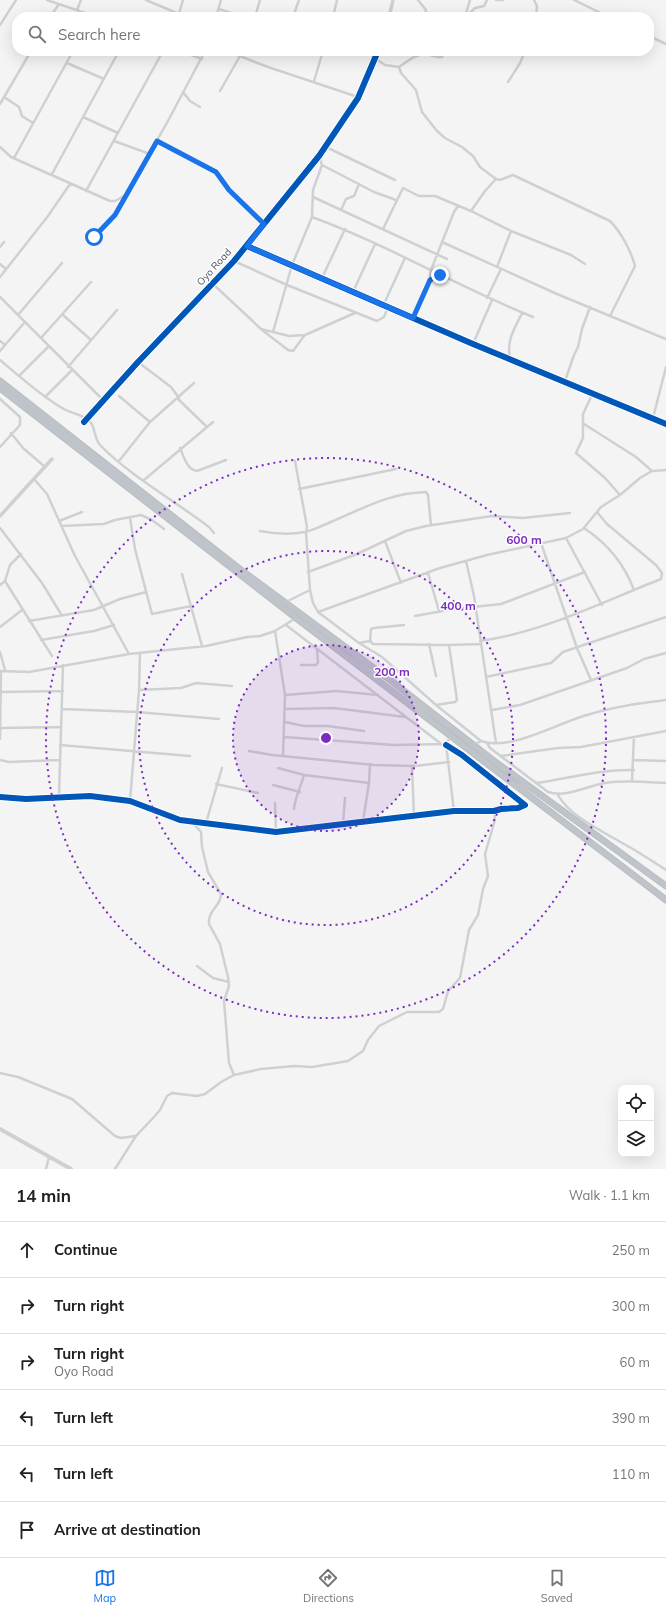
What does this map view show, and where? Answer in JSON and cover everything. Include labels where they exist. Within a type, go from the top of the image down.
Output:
[{"type":"highway","points":[[0,381],[240,571],[296,618],[666,900]]},
{"type":"highway","points":[[0,388],[240,571],[285,602],[474,745],[666,886]]},
{"type":"main road","points":[[0,1129],[71,1169]]},
{"type":"street","points":[[0,25],[16,0]]},
{"type":"street","points":[[47,0],[82,12]]},
{"type":"street","points":[[77,10],[81,0]]},
{"type":"street","points":[[146,0],[172,12]]},
{"type":"street","points":[[179,12],[183,0]]},
{"type":"street","points":[[217,12],[221,0]]},
{"type":"street","points":[[256,12],[260,0]]},
{"type":"street","points":[[295,12],[299,0]]},
{"type":"street","points":[[333,12],[337,0]]},
{"type":"street","points":[[390,12],[393,0]]},
{"type":"street","points":[[418,0],[426,10],[425,12]]},
{"type":"street","points":[[468,12],[470,0]]},
{"type":"street","points":[[471,12],[475,8],[484,6],[487,0]]},
{"type":"street","points":[[496,0],[503,0]]},
{"type":"street","points":[[534,0],[536,12]]},
{"type":"street","points":[[574,0],[599,12]]},
{"type":"street","points":[[53,12],[59,4]]},
{"type":"street","points":[[218,9],[227,12]]},
{"type":"street","points":[[654,38],[666,44]]},
{"type":"street","points":[[0,104],[28,56]]},
{"type":"street","points":[[14,158],[70,56]]},
{"type":"street","points":[[52,174],[116,56]]},
{"type":"street","points":[[86,191],[160,56]]},
{"type":"street","points":[[194,56],[202,59]]},
{"type":"street","points":[[94,237],[115,215],[203,56]]},
{"type":"street","points":[[220,90],[240,56],[314,81],[358,98]]},
{"type":"street","points":[[314,81],[322,56]]},
{"type":"street","name":"Oyo Road","points":[[86,420],[138,362],[234,261],[319,156],[358,98],[377,56]]},
{"type":"street","points":[[376,59],[385,64],[399,67],[417,56]]},
{"type":"street","points":[[431,56],[437,58],[442,56]]},
{"type":"street","points":[[508,82],[523,56]]},
{"type":"street","points":[[67,63],[104,79]]},
{"type":"street","points":[[399,67],[401,73],[416,90],[422,112],[438,131],[445,138],[462,146],[473,156],[480,167],[496,179],[500,180],[513,175],[610,221],[626,246],[635,266],[610,316]]},
{"type":"street","points":[[183,92],[190,101],[200,107]]},
{"type":"street","points":[[4,97],[19,107],[22,116],[33,123]]},
{"type":"street","points":[[83,116],[118,133]]},
{"type":"street","points":[[114,141],[150,154]]},
{"type":"street","points":[[157,141],[216,172],[229,190],[264,224]]},
{"type":"street","points":[[0,147],[14,158],[110,201],[115,201],[127,195]]},
{"type":"street","points":[[326,147],[395,180]]},
{"type":"street","points":[[273,332],[292,265],[312,216],[314,190],[322,165],[319,156]]},
{"type":"street","points":[[322,165],[359,184],[396,200]]},
{"type":"street","points":[[471,211],[485,191],[496,179]]},
{"type":"street","points":[[0,277],[48,216],[70,184]]},
{"type":"street","points":[[341,210],[346,199],[354,196],[359,184]]},
{"type":"street","points":[[383,229],[403,188],[419,196],[435,196],[471,211],[511,232],[571,255],[585,264]]},
{"type":"street","points":[[313,197],[447,259]]},
{"type":"street","points":[[413,318],[430,280],[431,270],[437,254],[454,212],[458,206]]},
{"type":"street","points":[[312,216],[345,229],[487,298],[533,317]]},
{"type":"street","points":[[322,278],[345,229]]},
{"type":"street","points":[[497,267],[511,232]]},
{"type":"street","points":[[0,247],[4,242]]},
{"type":"street","points":[[442,242],[501,269],[666,339]]},
{"type":"street","points":[[353,293],[375,244]]},
{"type":"street","points":[[247,246],[383,306],[666,424]]},
{"type":"street","points":[[383,306],[405,258]]},
{"type":"street","points":[[234,261],[287,285],[377,321],[384,317],[388,307]]},
{"type":"street","points":[[18,315],[62,263]]},
{"type":"street","points":[[0,264],[6,270]]},
{"type":"street","points":[[487,298],[501,269]]},
{"type":"street","points":[[430,280],[440,275]]},
{"type":"street","points":[[41,338],[91,282]]},
{"type":"street","points":[[213,284],[261,329],[288,350],[293,351],[305,335]]},
{"type":"street","points":[[0,297],[68,367],[103,400]]},
{"type":"street","points":[[473,344],[492,300]]},
{"type":"street","points":[[565,381],[578,347],[582,329],[590,307]]},
{"type":"street","points":[[68,367],[117,310]]},
{"type":"street","points":[[261,329],[289,336],[305,335],[356,313]]},
{"type":"street","points":[[510,358],[508,348],[510,337],[522,313]]},
{"type":"street","points":[[63,315],[91,340]]},
{"type":"street","points":[[0,351],[25,322]]},
{"type":"street","points":[[0,341],[5,345]]},
{"type":"street","points":[[19,376],[49,346]]},
{"type":"street","points":[[502,355],[508,348]]},
{"type":"street","points":[[0,360],[45,397],[64,409],[92,423],[94,435],[99,444],[144,480],[203,522],[214,533]]},
{"type":"street","points":[[138,362],[171,387],[179,399],[207,427]]},
{"type":"street","points":[[653,418],[666,367]]},
{"type":"street","points":[[45,397],[72,370]]},
{"type":"street","points":[[119,461],[150,422],[179,399],[194,383]]},
{"type":"street","points":[[593,393],[584,414],[583,438],[577,455],[605,478],[620,495]]},
{"type":"street","points":[[119,396],[150,422]]},
{"type":"street","points":[[0,399],[20,417],[21,420],[20,425],[1,443],[0,447]]},
{"type":"street","points":[[144,480],[180,448],[213,422]]},
{"type":"street","points":[[584,424],[631,454],[652,471]]},
{"type":"street","points":[[11,433],[23,448],[45,467]]},
{"type":"street","points":[[180,448],[189,468],[194,471],[226,460]]},
{"type":"street","points":[[0,516],[52,459]]},
{"type":"street","points":[[295,462],[307,527],[306,532],[310,590],[313,603],[318,612],[359,643],[382,657],[436,705],[481,740],[487,743],[496,743],[524,738],[588,714],[630,704],[666,700]]},
{"type":"street","points":[[300,489],[396,468]]},
{"type":"street","points":[[318,612],[466,561],[541,542],[566,538],[584,528],[604,504],[620,495],[652,471],[666,470]]},
{"type":"street","points":[[34,479],[47,494],[61,526],[129,654]]},
{"type":"street","points":[[260,530],[282,534],[306,532],[381,499],[399,494],[421,492],[426,492],[428,495],[431,525]]},
{"type":"street","points":[[59,521],[82,512]]},
{"type":"street","points":[[359,643],[370,641],[373,644],[449,645],[510,637],[602,605],[661,579],[662,573],[647,556],[607,524],[597,512]]},
{"type":"street","points":[[308,572],[357,554],[406,531],[431,525],[492,516],[523,518],[570,513]]},
{"type":"street","points":[[61,526],[104,524],[115,520],[141,515],[164,529]]},
{"type":"street","points":[[130,518],[135,549],[151,612],[154,614],[190,606]]},
{"type":"street","points":[[0,528],[42,583],[61,614]]},
{"type":"street","points":[[584,528],[609,547],[623,566],[634,590]]},
{"type":"street","points":[[566,538],[602,605]]},
{"type":"street","points":[[385,541],[401,583]]},
{"type":"street","points":[[541,542],[577,648],[591,680]]},
{"type":"street","points":[[0,585],[5,581],[10,565],[20,554]]},
{"type":"street","points":[[466,561],[476,608],[496,743]]},
{"type":"street","points":[[415,616],[439,611],[501,604],[585,572]]},
{"type":"street","points":[[428,573],[439,611]]},
{"type":"street","points":[[182,574],[202,646]]},
{"type":"street","points":[[5,581],[52,656]]},
{"type":"street","points":[[285,602],[310,590]]},
{"type":"street","points":[[29,621],[103,607],[120,599],[146,592]]},
{"type":"street","points":[[0,627],[22,610]]},
{"type":"street","points":[[486,677],[551,662],[563,652],[666,617]]},
{"type":"street","points":[[2,671],[29,672],[129,654],[202,646],[247,637],[260,636],[275,631],[296,618]]},
{"type":"street","points":[[41,640],[94,631],[114,625]]},
{"type":"street","points":[[0,796],[26,799],[59,796],[90,796],[130,801],[180,820],[245,830],[276,832],[454,811],[494,811],[501,808],[518,808],[525,805],[462,755],[440,743],[286,625]]},
{"type":"street","points":[[370,641],[371,629],[404,625]]},
{"type":"street","points":[[275,631],[286,709],[283,756]]},
{"type":"street","points":[[429,644],[436,676]]},
{"type":"street","points":[[436,705],[455,702],[457,700],[449,645]]},
{"type":"street","points":[[301,666],[316,665],[318,662],[317,650]]},
{"type":"street","points":[[0,652],[2,671],[0,740]]},
{"type":"street","points":[[130,801],[135,751],[140,653]]},
{"type":"street","points":[[492,710],[520,705],[666,653]]},
{"type":"street","points":[[59,796],[59,760],[64,665]]},
{"type":"street","points":[[139,690],[181,688],[196,683],[232,686]]},
{"type":"street","points":[[1,692],[63,691]]},
{"type":"street","points":[[285,695],[336,691],[379,695]]},
{"type":"street","points":[[286,709],[334,708],[406,717]]},
{"type":"street","points":[[62,709],[137,712],[219,719]]},
{"type":"street","points":[[285,722],[304,726],[328,726],[364,730]]},
{"type":"street","points":[[1,728],[61,727]]},
{"type":"street","points":[[500,756],[558,748],[581,747],[666,731]]},
{"type":"street","points":[[451,736],[446,745],[454,811]]},
{"type":"street","points":[[284,737],[394,746],[440,743]]},
{"type":"street","points":[[632,780],[634,770],[634,737]]},
{"type":"street","points":[[474,745],[481,740]]},
{"type":"street","points":[[487,743],[490,748],[548,792],[558,795],[603,783],[632,780],[666,783]]},
{"type":"street","points":[[60,745],[190,756]]},
{"type":"street","points":[[249,751],[283,756],[370,764],[412,766],[449,762]]},
{"type":"street","points":[[0,760],[9,762],[59,760]]},
{"type":"street","points":[[634,760],[666,761]]},
{"type":"street","points":[[362,822],[369,783],[370,764]]},
{"type":"street","points":[[412,766],[414,816]]},
{"type":"street","points":[[206,823],[216,784],[222,768]]},
{"type":"street","points":[[278,768],[304,775],[369,783]]},
{"type":"street","points":[[537,783],[613,769],[634,770]]},
{"type":"street","points":[[294,809],[295,801],[300,792],[304,775]]},
{"type":"street","points":[[216,784],[258,793]]},
{"type":"street","points":[[273,786],[300,792]]},
{"type":"street","points":[[558,795],[561,801],[588,823],[642,854],[666,870]]},
{"type":"street","points":[[343,824],[345,798]]},
{"type":"street","points":[[275,803],[276,832]]},
{"type":"street","points":[[115,1169],[136,1136],[157,1114],[167,1096],[172,1093],[189,1096],[201,1095],[234,1075],[261,1069],[294,1066],[312,1067],[348,1061],[363,1051],[368,1040],[379,1026],[407,1012],[435,1012],[443,1009],[448,991],[460,978],[465,960],[469,930],[478,915],[483,888],[488,876],[485,854],[494,820],[494,811]]},
{"type":"street","points":[[192,822],[201,832],[202,847],[208,872],[221,894],[219,904],[212,911],[209,924],[220,944],[229,982],[224,1001],[229,1063],[234,1075]]},
{"type":"street","points":[[197,966],[213,978],[229,982]]},
{"type":"street","points":[[0,1073],[18,1077],[72,1099],[115,1136],[121,1138],[136,1136]]},
{"type":"street","points":[[46,1169],[49,1157]]},
{"type":"cycle path","points":[[84,422],[138,362],[234,261],[319,156],[358,98],[376,56]]},
{"type":"cycle path","points":[[247,246],[473,344],[666,424]]},
{"type":"cycle path","points":[[0,797],[26,799],[90,796],[130,801],[180,820],[276,832],[454,811],[494,811],[518,808],[525,805],[462,755],[446,745]]},
{"type":"route","points":[[94,237],[115,215],[157,141],[216,172],[229,190],[264,224],[247,246],[413,318],[430,280],[440,275]]}]
